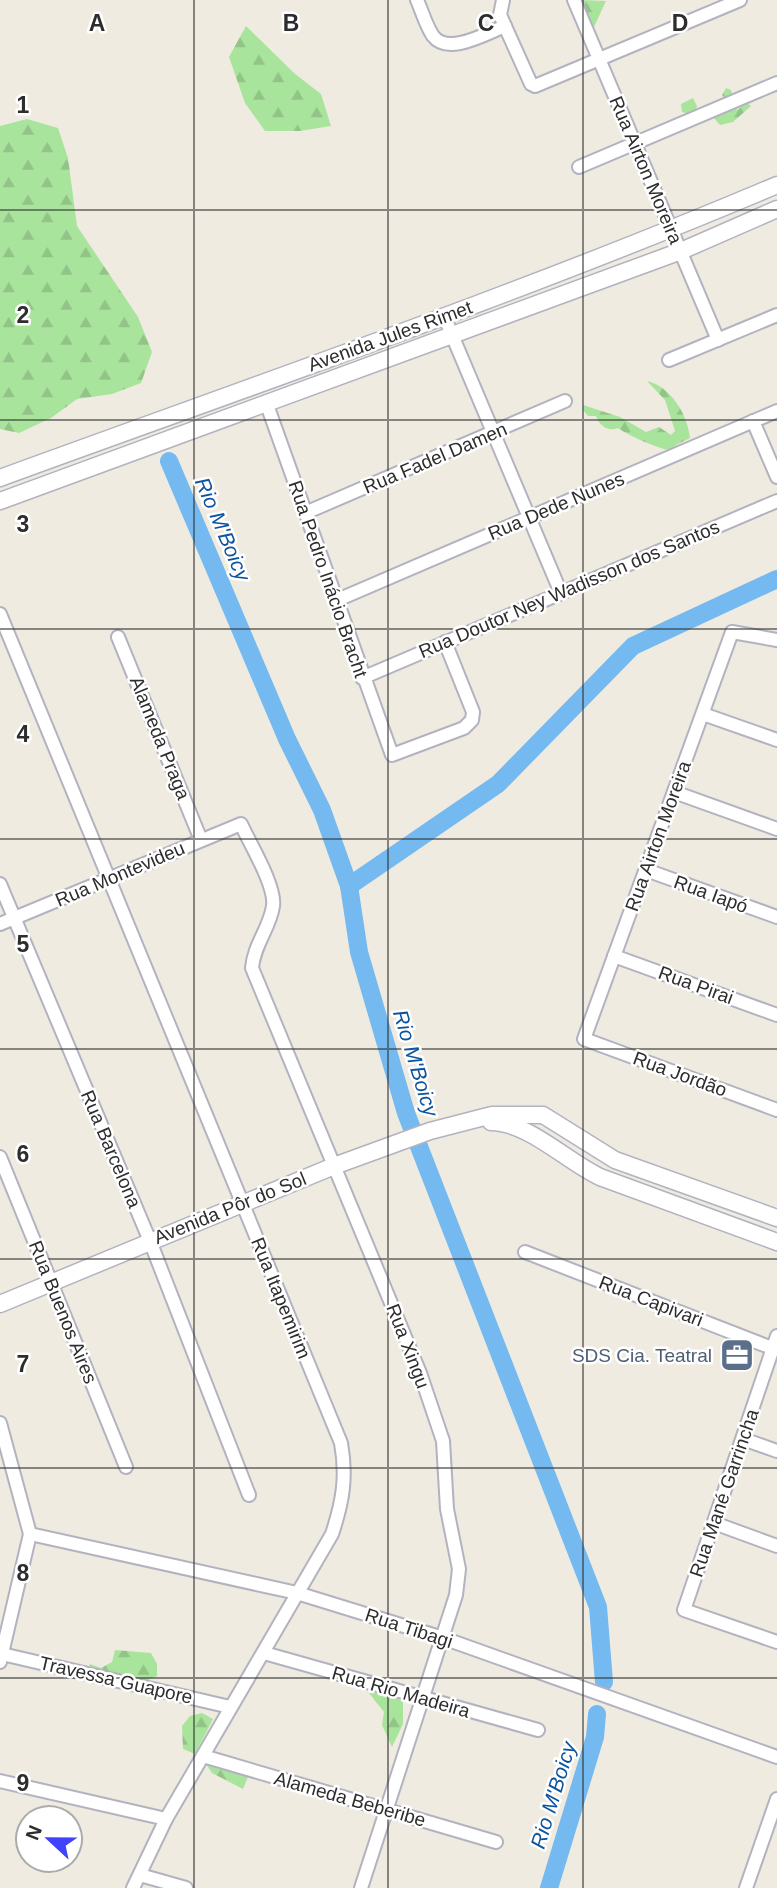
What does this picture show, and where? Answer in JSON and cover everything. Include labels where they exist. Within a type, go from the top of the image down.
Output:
[{"type":"main road","name":"Avenida Jules Rimet","points":[[0,478],[443,316],[671,230],[777,185]]},
{"type":"main road","name":"Avenida Jules Rimet","points":[[0,501],[681,251],[777,209]]},
{"type":"main road","name":"Avenida Pôr do Sol","points":[[0,1304],[334,1166],[430,1131],[492,1115],[542,1115],[572,1131],[588,1146],[615,1160],[777,1218]]},
{"type":"main road","points":[[538,1140],[538,1126],[542,1115]]},
{"type":"main road","name":"Avenida Pôr do Sol","points":[[464,1122],[498,1122],[514,1126],[575,1166],[777,1242]]},
{"type":"main road","points":[[575,1166],[588,1146]]},
{"type":"street","points":[[417,0],[433,36],[442,44],[452,45],[505,26]]},
{"type":"street","points":[[503,0],[500,15],[530,84],[541,85],[740,0]]},
{"type":"street","name":"Rua Airton Moreira","points":[[574,0],[718,340]]},
{"type":"street","points":[[579,167],[777,83]]},
{"type":"street","points":[[669,360],[777,315]]},
{"type":"street","points":[[443,316],[561,593]]},
{"type":"street","name":"Rua Fadel Damen","points":[[305,513],[565,401]]},
{"type":"street","name":"Rua Pedro Inácio Bracht","points":[[266,402],[362,678],[392,755],[464,728],[472,720],[473,712],[445,642]]},
{"type":"street","name":"Rua Dede Nunes","points":[[335,601],[777,411]]},
{"type":"street","points":[[753,421],[777,477]]},
{"type":"street","name":"Rua Doutor Ney Wadisson dos Santos","points":[[362,678],[777,501]]},
{"type":"street","name":"Rua Itapemirim","points":[[0,614],[341,1443],[346,1471],[342,1503],[332,1534],[166,1819],[133,1888]]},
{"type":"street","name":"Rua Airton Moreira","points":[[584,1039],[732,632],[777,640]]},
{"type":"street","name":"Alameda Praga","points":[[118,637],[201,840]]},
{"type":"street","points":[[703,714],[777,740]]},
{"type":"street","points":[[674,792],[777,829]]},
{"type":"street","name":"Rua Montevideu","points":[[0,924],[241,824]]},
{"type":"street","name":"Rua Xingu","points":[[241,824],[273,894],[273,908],[253,952],[252,968],[420,1373],[443,1441],[446,1510],[457,1551],[459,1582],[361,1888]]},
{"type":"street","name":"Rua Iapó","points":[[646,870],[777,917]]},
{"type":"street","name":"Rua Barcelona","points":[[0,884],[150,1241],[249,1495]]},
{"type":"street","name":"Rua Pirai","points":[[614,956],[777,1014]]},
{"type":"street","name":"Rua Jordão","points":[[584,1039],[777,1110]]},
{"type":"street","name":"Rua Buenos Aires","points":[[0,1157],[127,1467]]},
{"type":"street","name":"Rua Capivari","points":[[525,1251],[776,1345]]},
{"type":"street","name":"Rua Mané Garrincha","points":[[776,1345],[684,1610],[777,1642]]},
{"type":"street","points":[[0,1423],[30,1534],[1,1658]]},
{"type":"street","points":[[743,1439],[777,1451]]},
{"type":"street","points":[[714,1523],[777,1546]]},
{"type":"street","name":"Rua Tibagi","points":[[30,1534],[297,1593],[443,1638],[777,1757]]},
{"type":"street","name":"Rua Rio Madeira","points":[[264,1653],[538,1730]]},
{"type":"street","name":"Travessa Guapore","points":[[1,1658],[230,1707]]},
{"type":"street","name":"Alameda Beberibe","points":[[203,1756],[496,1842]]},
{"type":"street","points":[[0,1781],[166,1819]]},
{"type":"street","points":[[746,1888],[777,1799]]},
{"type":"street","points":[[139,1875],[186,1888]]},
{"type":"green space","points":[[580,0],[606,1],[594,27],[590,28]]},
{"type":"green space","points":[[246,26],[294,73],[321,94],[331,126],[300,131],[265,131],[245,103],[229,57]]},
{"type":"green space","points":[[726,88],[731,90],[737,110],[747,103],[751,106],[733,122],[720,125],[713,117],[725,98],[722,95]]},
{"type":"green space","points":[[693,98],[697,106],[695,112],[682,112],[681,104]]},
{"type":"green space","points":[[27,119],[58,128],[68,158],[77,226],[138,317],[152,352],[141,383],[112,394],[77,399],[51,418],[19,433],[0,429],[0,126]]},
{"type":"green space","points":[[647,381],[671,395],[689,429],[690,438],[676,445],[672,451],[629,435],[618,428],[605,427],[599,423],[596,416],[588,416],[583,410],[583,405],[620,417],[646,432],[659,427],[671,435],[675,431],[665,400]]},
{"type":"green space","points":[[115,1650],[151,1653],[157,1664],[157,1676],[146,1681],[87,1675],[90,1664],[101,1668],[112,1662]]},
{"type":"green space","points":[[380,1691],[403,1701],[403,1724],[392,1747],[382,1725],[384,1712],[369,1693]]},
{"type":"green space","points":[[202,1713],[213,1719],[195,1754],[183,1749],[182,1726],[190,1716]]},
{"type":"green space","points":[[216,1762],[248,1777],[243,1789],[212,1773],[206,1764]]},
{"type":"waterway","name":"Rio M'Boicy","points":[[169,461],[287,739],[322,810],[349,886],[359,952],[406,1113],[598,1607],[604,1682]]},
{"type":"waterway","points":[[349,886],[498,784],[633,646],[777,579]]},
{"type":"waterway","name":"Rio M'Boicy","points":[[549,1888],[595,1737],[597,1714]]},
{"type":"place","name":"SDS Cia. Teatral","points":[[737,1355]]}]
